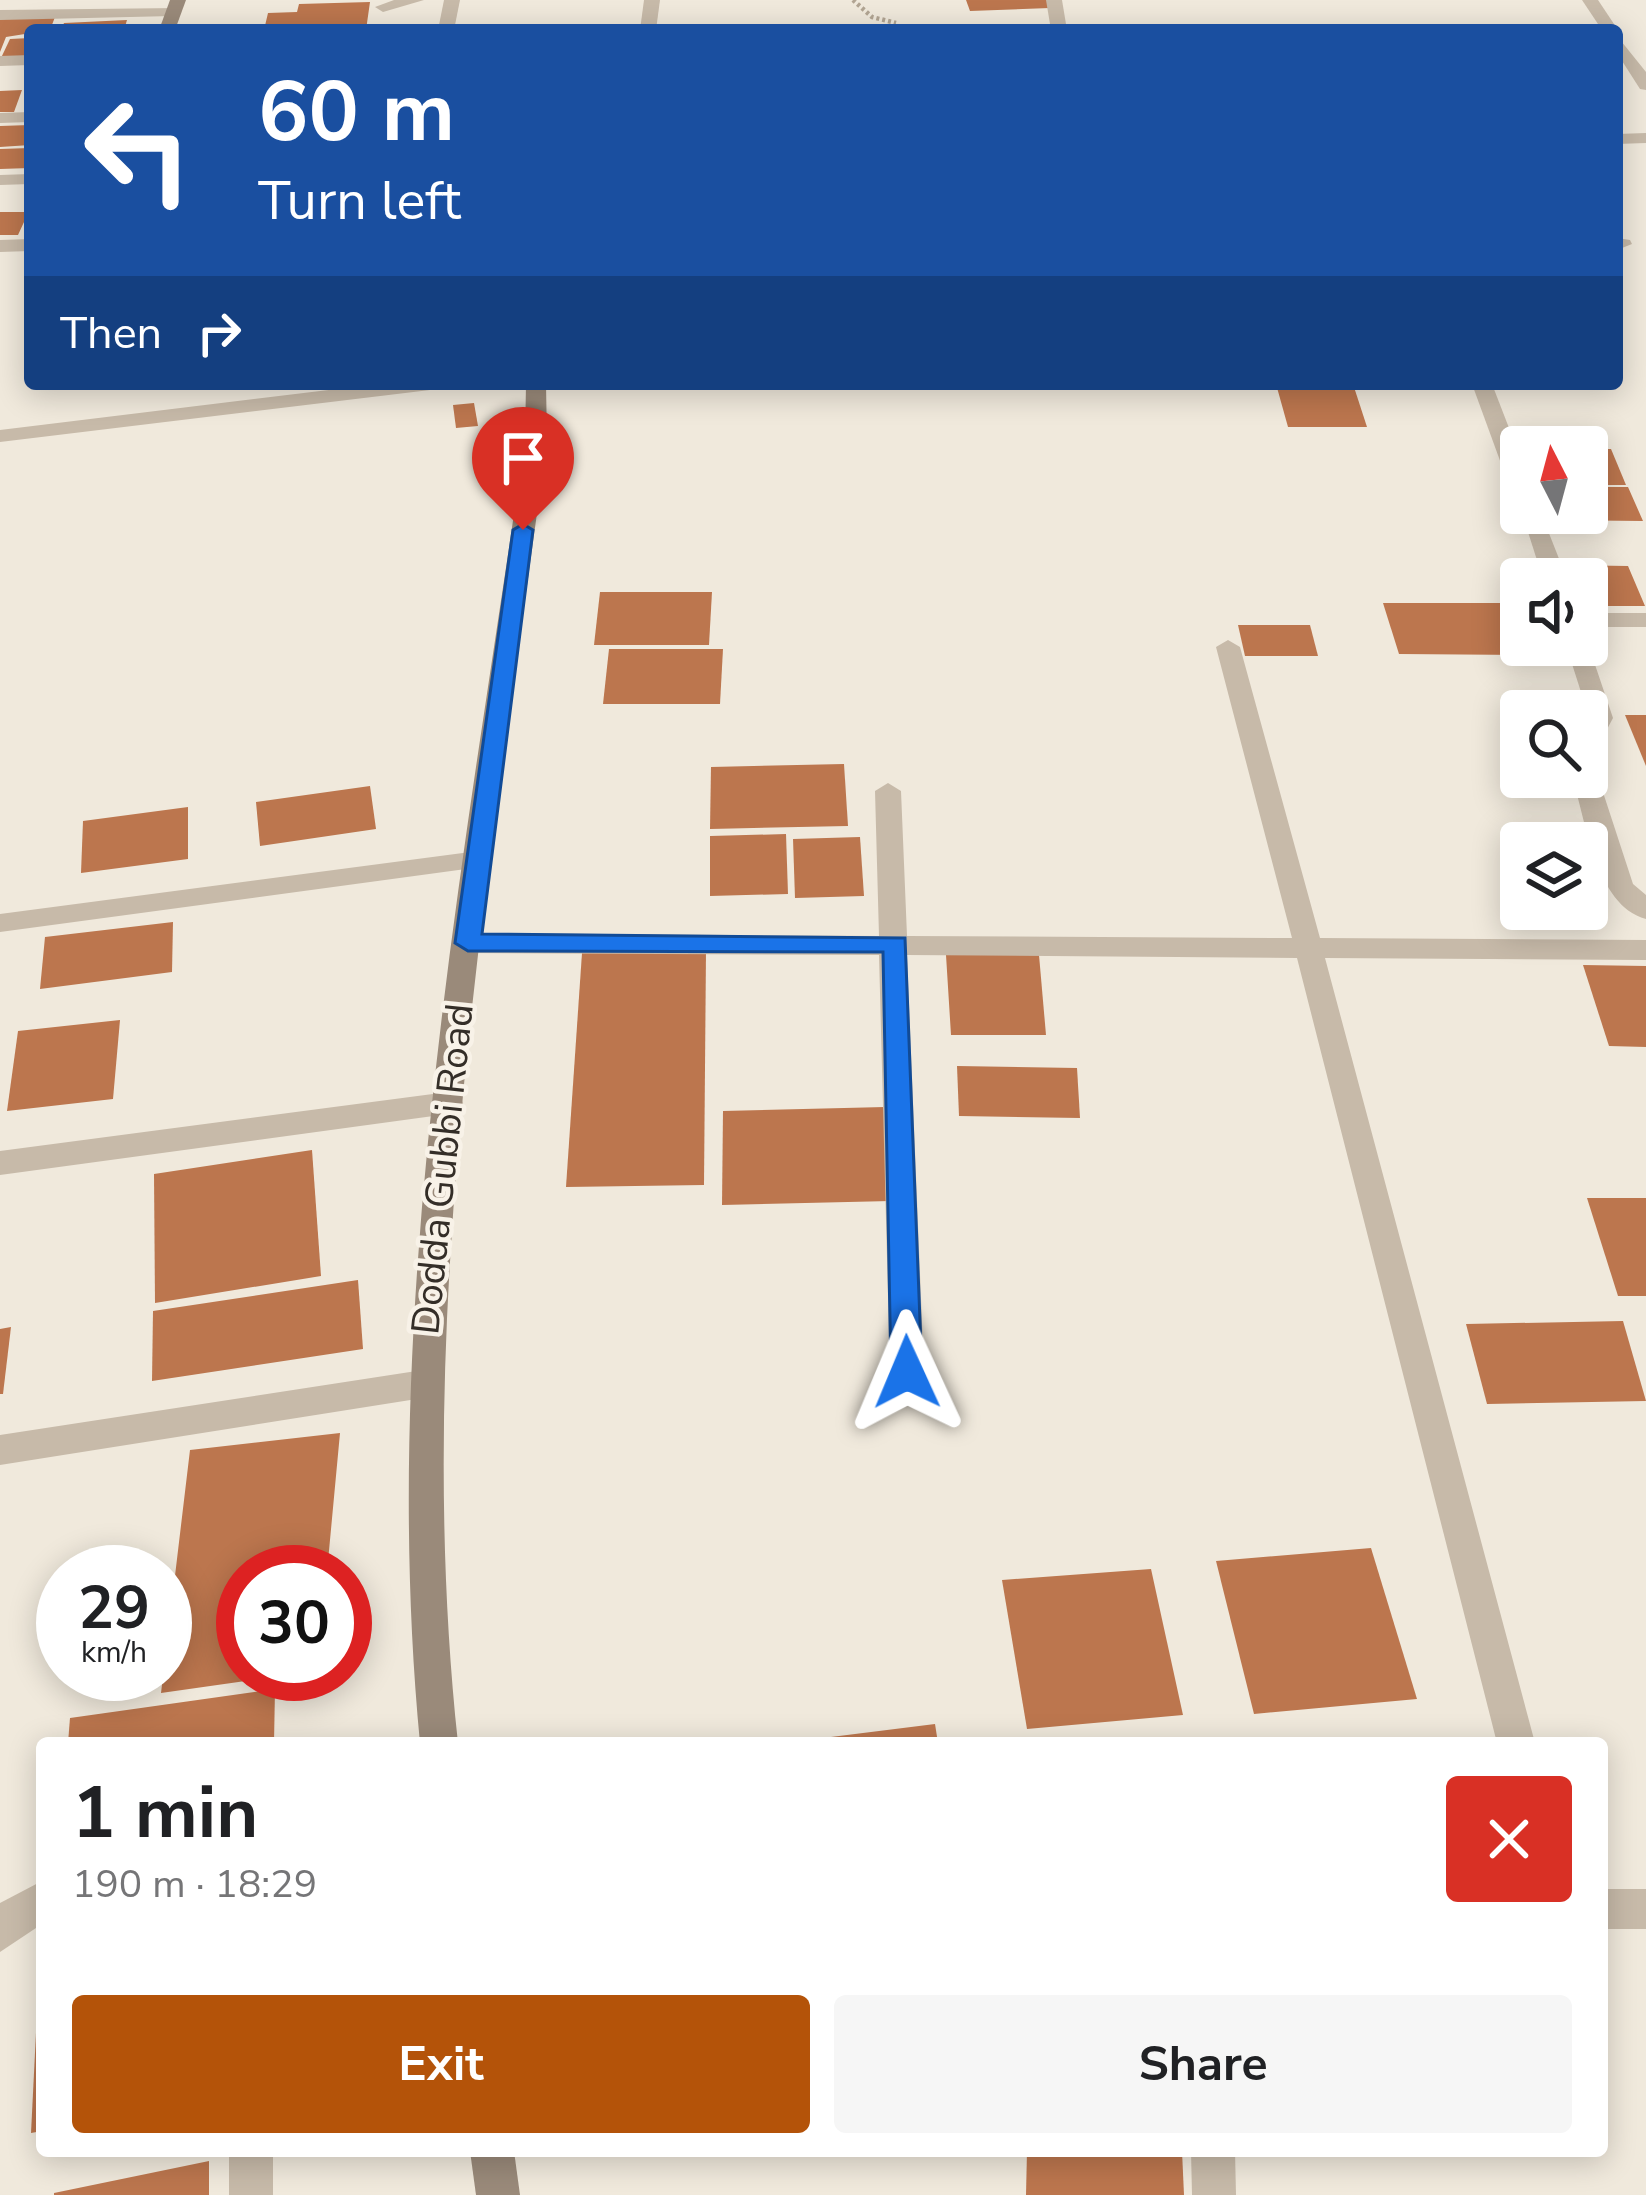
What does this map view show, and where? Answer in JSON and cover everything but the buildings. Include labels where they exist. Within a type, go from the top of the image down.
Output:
[{"type":"main road","name":"Dodda Gubbi Road","points":[[439,1737],[425,1574],[424,1384],[430,1250],[536,439],[536,390]]},
{"type":"main road","points":[[494,2157],[498,2195]]},
{"type":"street","points":[[383,7],[416,0]]},
{"type":"street","points":[[0,15],[175,6]]},
{"type":"street","points":[[1623,50],[1646,85]]},
{"type":"street","points":[[0,436],[160,408],[362,390]]},
{"type":"street","points":[[1484,390],[1500,432]]},
{"type":"street","points":[[1608,620],[1646,620]]},
{"type":"street","points":[[1228,647],[1514,1737]]},
{"type":"street","points":[[888,790],[907,1372]]},
{"type":"street","points":[[1592,798],[1621,888],[1646,910]]},
{"type":"street","points":[[0,923],[478,860]]},
{"type":"street","points":[[468,943],[1646,950]]},
{"type":"street","points":[[0,1163],[448,1103]]},
{"type":"street","points":[[0,1450],[424,1384]]},
{"type":"street","points":[[0,1932],[5,1923],[36,1904]]},
{"type":"street","points":[[1608,1909],[1646,1909]]},
{"type":"street","points":[[250,2157],[251,2195]]},
{"type":"street","points":[[1213,2157],[1214,2195]]},
{"type":"path","points":[[853,0],[872,17],[896,23]]},
{"type":"route","points":[[523,530],[468,943],[896,944],[907,1372]]}]
